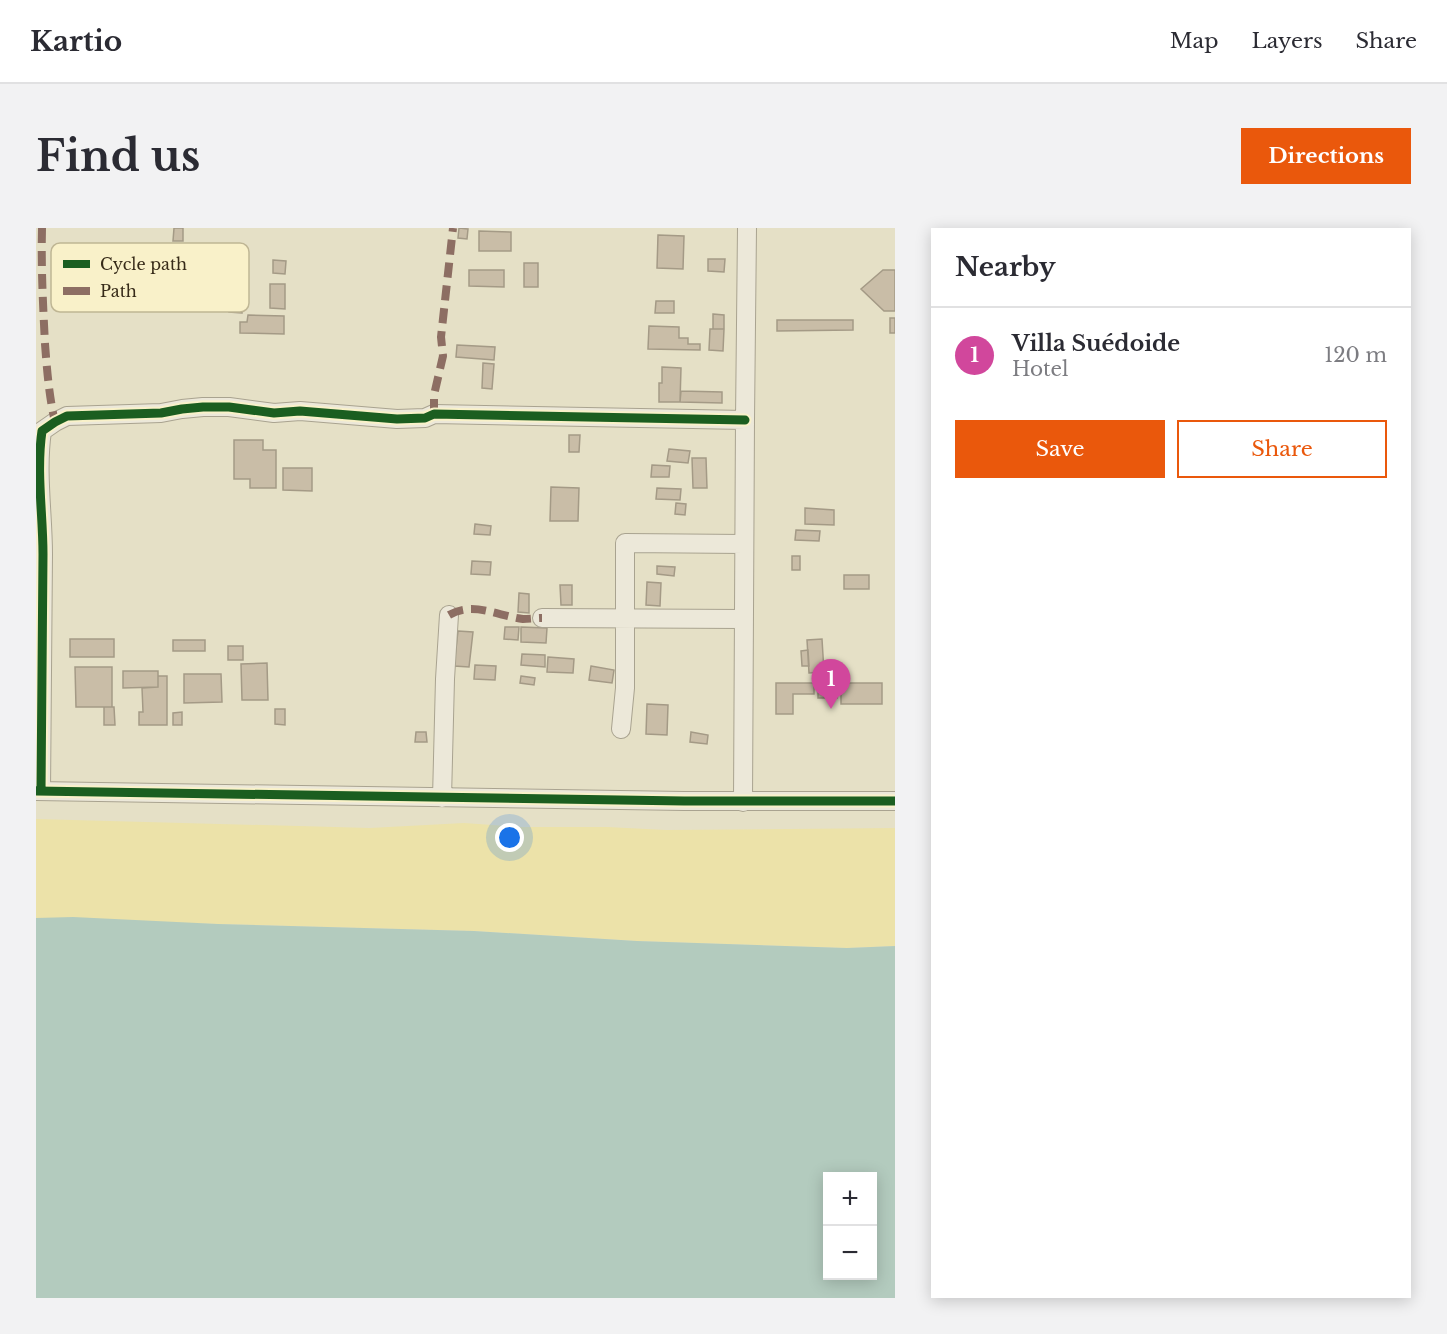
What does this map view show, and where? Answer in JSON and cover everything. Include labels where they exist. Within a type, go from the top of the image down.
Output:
[{"type":"street","points":[[743,802],[747,228]]},
{"type":"street","points":[[744,420],[434,414],[424,418],[396,419],[203,406],[161,413],[67,417],[54,422],[42,431],[40,442],[43,642],[38,791],[743,802],[895,801]]},
{"type":"street","points":[[621,729],[625,688],[625,543],[744,544]]},
{"type":"street","points":[[442,798],[448,615]]},
{"type":"street","points":[[542,618],[744,619]]},
{"type":"sand","points":[[36,819],[370,828],[464,823],[522,827],[666,830],[895,828],[895,946],[847,948],[637,941],[474,931],[36,919]]},
{"type":"shaded area","points":[[73,917],[218,924],[474,931],[637,941],[847,948],[895,946],[895,1298],[36,1298],[36,918]]},
{"type":"building","points":[[174,228],[183,228],[183,241],[173,241]]},
{"type":"building","points":[[459,228],[468,229],[467,239],[458,238]]},
{"type":"building","points":[[479,231],[511,232],[511,251],[479,251]]},
{"type":"building","points":[[658,235],[684,236],[683,269],[657,268]]},
{"type":"building","points":[[708,259],[725,259],[724,272],[708,271]]},
{"type":"building","points":[[273,260],[286,261],[285,274],[273,273]]},
{"type":"building","points":[[524,263],[538,263],[538,287],[524,287]]},
{"type":"building","points":[[469,270],[504,270],[504,287],[469,286]]},
{"type":"building","points":[[883,270],[895,270],[895,311],[884,311],[861,289]]},
{"type":"building","points":[[270,284],[285,284],[285,309],[270,308]]},
{"type":"building","points":[[656,301],[674,301],[674,313],[655,313]]},
{"type":"building","points":[[713,314],[724,315],[724,329],[713,329]]},
{"type":"building","points":[[248,315],[284,316],[284,334],[240,333],[240,322],[247,322]]},
{"type":"building","points":[[890,318],[895,318],[895,333],[890,333]]},
{"type":"building","points":[[777,320],[853,320],[853,330],[777,331]]},
{"type":"building","points":[[649,326],[679,327],[679,338],[688,338],[688,344],[700,344],[700,350],[648,349]]},
{"type":"building","points":[[710,329],[724,329],[723,351],[709,350]]},
{"type":"building","points":[[457,345],[495,347],[494,360],[456,357]]},
{"type":"building","points":[[483,363],[494,364],[492,389],[482,388]]},
{"type":"building","points":[[662,367],[681,368],[680,402],[659,402]]},
{"type":"building","points":[[681,391],[722,392],[722,403],[680,402]]},
{"type":"building","points":[[569,435],[580,435],[579,452],[569,452]]},
{"type":"building","points":[[234,440],[263,440],[263,450],[276,450],[276,488],[250,488],[250,479],[234,479]]},
{"type":"building","points":[[669,449],[690,451],[688,463],[667,461]]},
{"type":"building","points":[[692,458],[706,458],[707,488],[693,488]]},
{"type":"building","points":[[652,465],[670,466],[669,477],[651,477]]},
{"type":"building","points":[[283,468],[312,468],[312,491],[283,490]]},
{"type":"building","points":[[551,487],[579,488],[578,521],[550,521]]},
{"type":"building","points":[[657,488],[681,489],[680,500],[656,499]]},
{"type":"building","points":[[676,503],[686,504],[685,515],[675,514]]},
{"type":"building","points":[[805,508],[834,510],[834,525],[805,524]]},
{"type":"building","points":[[475,524],[491,526],[490,535],[474,534]]},
{"type":"building","points":[[796,530],[820,531],[819,541],[795,540]]},
{"type":"building","points":[[792,556],[800,556],[800,570],[792,570]]},
{"type":"building","points":[[472,561],[491,562],[490,575],[471,574]]},
{"type":"building","points":[[657,566],[675,567],[674,576],[657,574]]},
{"type":"building","points":[[844,575],[869,575],[869,589],[844,589]]},
{"type":"building","points":[[647,582],[661,583],[660,606],[646,605]]},
{"type":"building","points":[[560,585],[572,585],[572,605],[561,605]]},
{"type":"building","points":[[519,593],[529,594],[529,613],[518,612]]},
{"type":"building","points":[[505,627],[519,627],[518,640],[504,639]]},
{"type":"building","points":[[521,627],[547,628],[546,643],[521,642]]},
{"type":"building","points":[[458,631],[473,632],[469,667],[454,666]]},
{"type":"building","points":[[70,639],[114,639],[114,657],[70,657]]},
{"type":"building","points":[[822,639],[824,672],[809,673],[807,640]]},
{"type":"building","points":[[173,640],[205,640],[205,651],[173,651]]},
{"type":"building","points":[[228,646],[243,646],[243,660],[228,660]]},
{"type":"building","points":[[808,650],[809,666],[802,666],[801,651]]},
{"type":"building","points":[[522,654],[545,655],[545,667],[521,665]]},
{"type":"building","points":[[548,657],[574,659],[573,673],[547,672]]},
{"type":"building","points":[[267,663],[268,700],[242,700],[241,664]]},
{"type":"building","points":[[475,665],[496,666],[495,680],[474,679]]},
{"type":"building","points":[[591,666],[614,670],[612,683],[589,680]]},
{"type":"building","points":[[75,667],[112,667],[112,707],[76,707]]},
{"type":"building","points":[[123,671],[158,671],[158,687],[123,688]]},
{"type":"building","points":[[184,674],[221,674],[222,702],[184,703]]},
{"type":"building","points":[[158,676],[167,676],[167,725],[139,725],[139,712],[143,712],[142,688],[158,687]]},
{"type":"building","points":[[521,676],[535,678],[534,685],[520,683]]},
{"type":"building","points":[[776,683],[814,683],[814,694],[793,694],[793,714],[776,714]]},
{"type":"building","points":[[841,683],[882,683],[882,704],[841,704]]},
{"type":"building","points":[[818,686],[837,686],[837,698],[818,698]]},
{"type":"building","points":[[647,704],[668,705],[667,735],[646,734]]},
{"type":"building","points":[[104,707],[114,707],[115,725],[104,725]]},
{"type":"building","points":[[275,709],[285,709],[285,725],[275,724]]},
{"type":"building","points":[[182,712],[182,725],[173,725],[173,713]]},
{"type":"building","points":[[416,732],[426,732],[427,742],[415,742]]},
{"type":"building","points":[[691,732],[708,735],[707,744],[690,742]]},
{"type":"marked path","points":[[42,228],[45,344],[55,422]]},
{"type":"marked path","points":[[434,414],[434,395],[443,356],[441,337],[453,228]]},
{"type":"marked path","points":[[449,615],[458,611],[476,609],[523,619],[542,618]]},
{"type":"cycle path","points":[[41,791],[43,554],[40,446],[42,431],[55,422],[67,416],[161,413],[203,407],[229,407],[274,413],[300,411],[397,419],[425,418],[434,414],[745,420]]},
{"type":"cycle path","points":[[36,791],[684,801],[895,801]]},
{"type":"place","name":"Villa Suédoide","points":[[831,709]]}]
